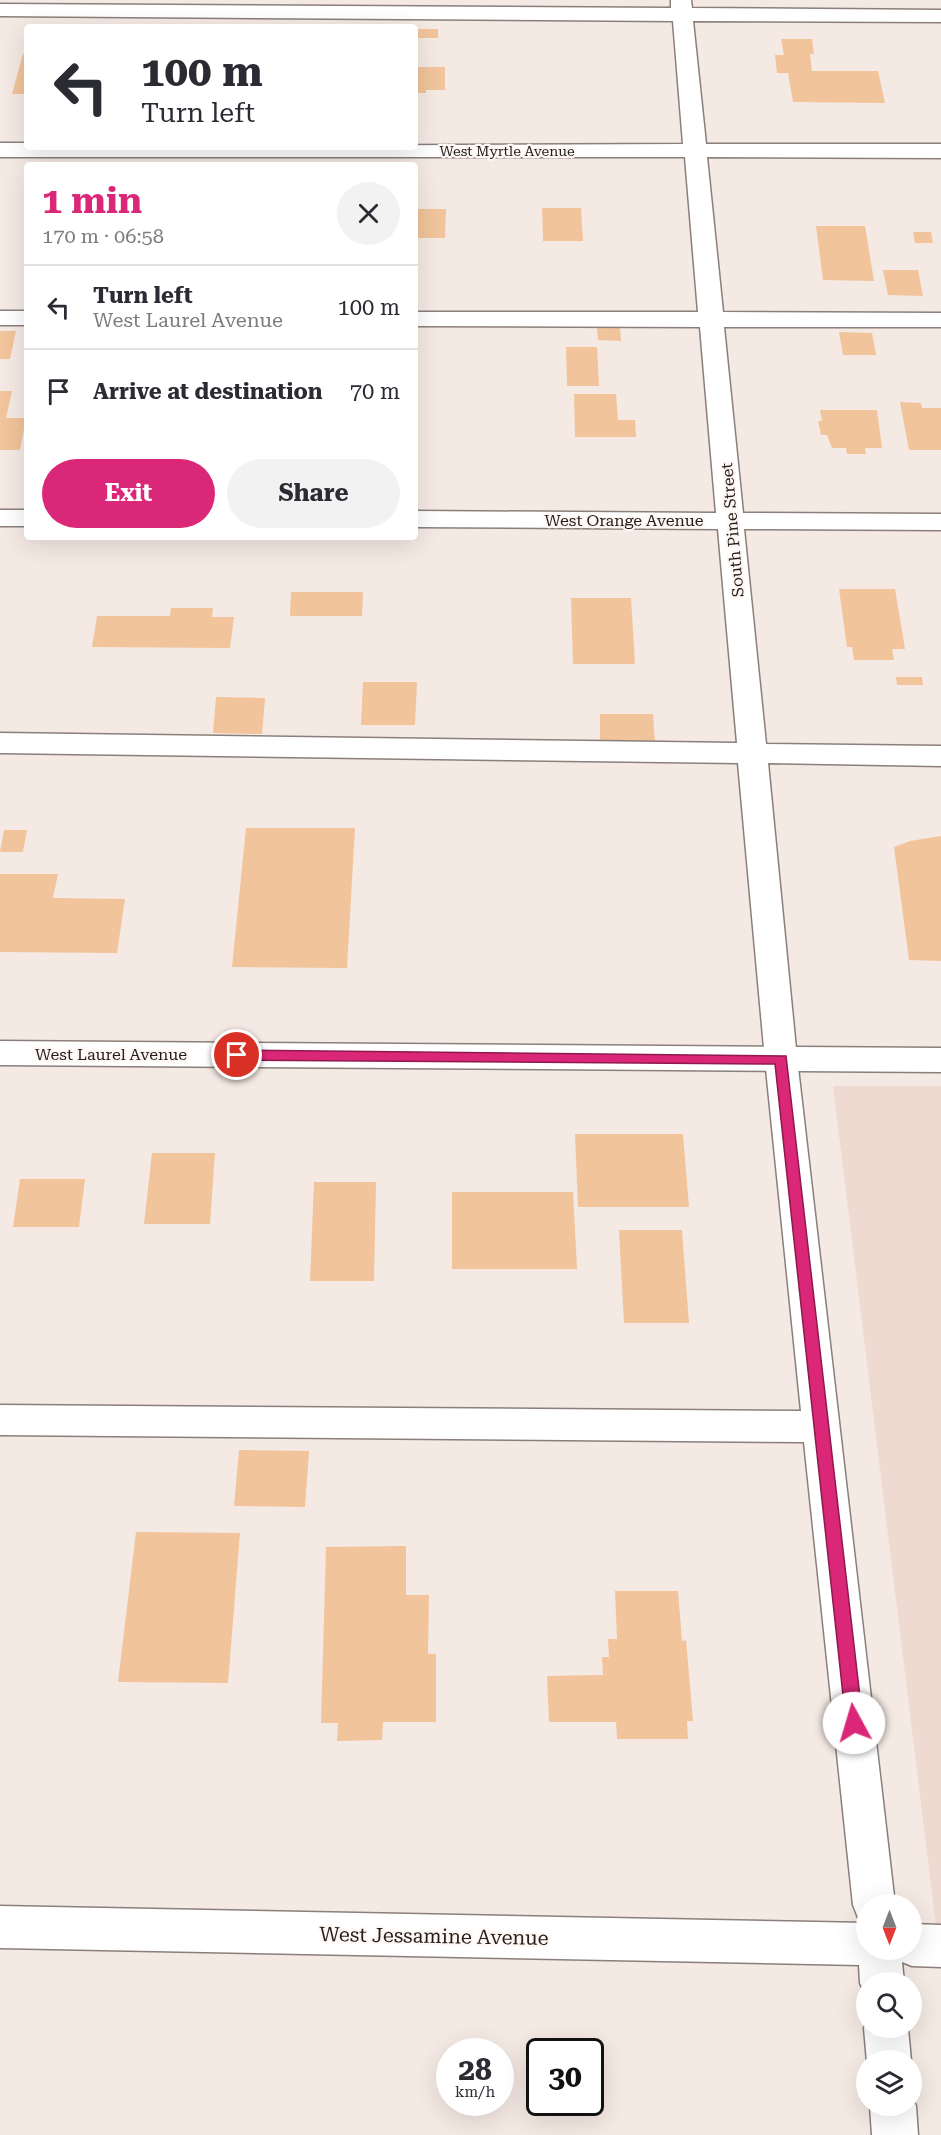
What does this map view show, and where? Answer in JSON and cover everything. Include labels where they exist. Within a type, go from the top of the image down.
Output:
[{"type":"street","points":[[0,9],[682,8],[941,16]]},
{"type":"street","name":"South Pine Street","points":[[682,8],[781,1059],[873,1894]]},
{"type":"street","name":"West Myrtle Avenue","points":[[0,150],[941,151]]},
{"type":"street","points":[[0,318],[24,318]]},
{"type":"street","points":[[418,319],[941,320]]},
{"type":"street","points":[[0,518],[24,518]]},
{"type":"street","name":"West Orange Avenue","points":[[418,519],[941,522]]},
{"type":"street","points":[[0,743],[941,756]]},
{"type":"street","name":"West Laurel Avenue","points":[[0,1053],[941,1060]]},
{"type":"street","points":[[0,1420],[822,1427]]},
{"type":"street","name":"West Jessamine Avenue","points":[[0,1927],[856,1944]]},
{"type":"street","points":[[922,1945],[941,1946]]},
{"type":"street","points":[[893,2116],[895,2135]]},
{"type":"shaded area","points":[[833,1086],[941,1086],[941,1967]]},
{"type":"building","points":[[418,29],[438,29],[438,38],[418,38]]},
{"type":"building","points":[[781,39],[812,39],[814,54],[810,54],[812,71],[878,71],[885,103],[793,102],[788,73],[777,73],[775,55],[784,55]]},
{"type":"building","points":[[23,54],[24,54],[24,94],[12,94]]},
{"type":"building","points":[[418,67],[445,67],[445,90],[426,90],[426,93],[418,93]]},
{"type":"building","points":[[542,208],[581,208],[583,241],[543,241]]},
{"type":"building","points":[[418,209],[446,209],[445,238],[418,238]]},
{"type":"building","points":[[816,226],[865,226],[874,281],[823,280]]},
{"type":"building","points":[[913,232],[931,232],[933,243],[915,243]]},
{"type":"building","points":[[883,270],[918,270],[923,296],[888,295]]},
{"type":"building","points":[[597,328],[620,328],[621,341],[598,340]]},
{"type":"building","points":[[0,331],[16,331],[10,359],[0,359]]},
{"type":"building","points":[[839,332],[872,333],[876,355],[843,355]]},
{"type":"building","points":[[566,347],[597,347],[599,386],[567,386]]},
{"type":"building","points":[[0,391],[12,391],[6,418],[24,418],[20,450],[0,450]]},
{"type":"building","points":[[574,394],[616,394],[618,420],[635,420],[636,437],[575,437]]},
{"type":"building","points":[[900,402],[921,403],[922,408],[941,408],[941,450],[909,450]]},
{"type":"building","points":[[820,410],[877,410],[882,448],[865,448],[866,454],[847,454],[846,448],[832,448],[827,435],[821,435],[818,421],[822,421]]},
{"type":"building","points":[[839,589],[895,589],[905,649],[892,649],[894,660],[854,660],[852,647],[847,647]]},
{"type":"building","points":[[291,592],[363,592],[362,616],[290,616]]},
{"type":"building","points":[[571,598],[631,598],[635,664],[573,664]]},
{"type":"building","points":[[171,608],[213,608],[212,617],[234,617],[230,648],[92,647],[97,616],[170,616]]},
{"type":"building","points":[[896,677],[922,677],[923,685],[897,685]]},
{"type":"building","points":[[363,682],[417,682],[415,725],[361,725]]},
{"type":"building","points":[[216,697],[265,698],[262,734],[213,733]]},
{"type":"building","points":[[600,714],[653,714],[655,743],[600,742]]},
{"type":"building","points":[[246,828],[355,828],[347,968],[232,967]]},
{"type":"building","points":[[4,830],[27,830],[23,852],[0,852]]},
{"type":"building","points":[[941,836],[941,961],[909,960],[894,847],[910,841]]},
{"type":"building","points":[[0,874],[58,874],[53,898],[125,899],[117,953],[0,952]]},
{"type":"building","points":[[575,1134],[683,1134],[689,1207],[578,1207]]},
{"type":"building","points":[[152,1153],[215,1153],[210,1224],[144,1224]]},
{"type":"building","points":[[20,1179],[85,1179],[79,1227],[13,1227]]},
{"type":"building","points":[[314,1182],[376,1182],[374,1281],[310,1281]]},
{"type":"building","points":[[452,1192],[573,1192],[577,1269],[452,1269]]},
{"type":"building","points":[[619,1230],[682,1230],[689,1323],[624,1323]]},
{"type":"building","points":[[239,1450],[309,1451],[305,1507],[234,1506]]},
{"type":"building","points":[[136,1532],[240,1533],[228,1683],[118,1682]]},
{"type":"building","points":[[406,1546],[406,1595],[429,1595],[428,1654],[436,1654],[436,1722],[383,1722],[382,1740],[337,1741],[338,1723],[321,1723],[326,1547]]},
{"type":"building","points":[[615,1591],[678,1591],[682,1641],[686,1640],[693,1721],[687,1721],[688,1739],[617,1739],[616,1722],[549,1722],[547,1676],[603,1675],[602,1657],[609,1657],[608,1639],[617,1639]]},
{"type":"route","points":[[237,1055],[781,1059],[854,1723]]}]
